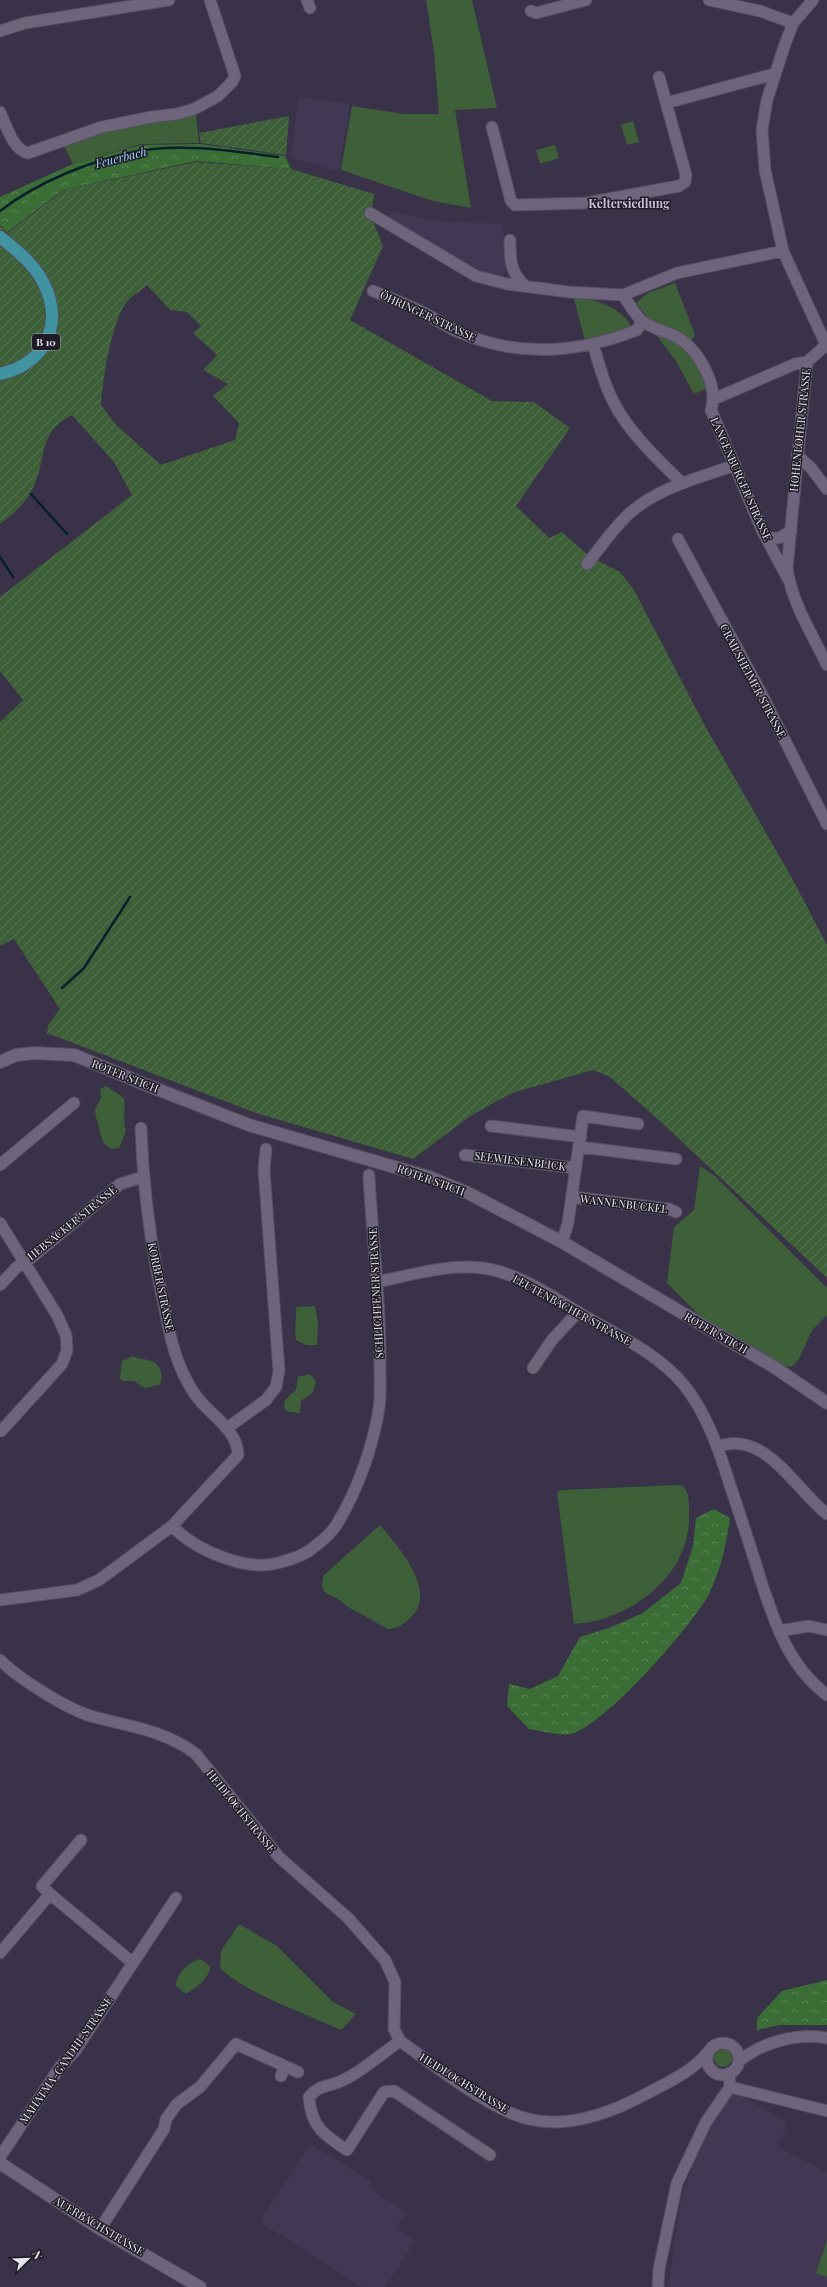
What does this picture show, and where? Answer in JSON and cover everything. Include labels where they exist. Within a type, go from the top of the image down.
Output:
[{"type":"highway","name":"B 10","points":[[0,237],[22,256],[38,274],[49,294],[52,315],[50,332],[39,353],[20,368],[0,374]]},
{"type":"street","points":[[0,31],[25,22],[169,0]]},
{"type":"street","points":[[0,112],[16,144],[25,152],[33,152],[102,127],[151,116],[177,114],[207,104],[218,96],[232,82],[235,76],[210,0]]},
{"type":"street","points":[[531,11],[536,13],[586,0]]},
{"type":"street","points":[[709,0],[760,11],[793,23]]},
{"type":"street","name":"HOHENLOHER STRASSE","points":[[813,0],[793,23],[774,74],[762,130],[765,170],[783,251],[826,346],[807,362],[791,531],[787,558],[788,579],[798,609],[827,663]]},
{"type":"street","points":[[666,103],[774,74]]},
{"type":"street","points":[[492,127],[512,201],[515,204],[586,203],[679,186],[686,182],[686,175],[659,77]]},
{"type":"street","points":[[370,213],[476,276],[508,284],[623,296],[648,284],[689,270],[783,251]]},
{"type":"street","points":[[510,240],[510,264],[516,276],[525,286]]},
{"type":"street","name":"ÖHRINGER STRASSE","points":[[373,291],[418,310],[461,333],[497,345],[514,348],[562,350],[593,344],[637,330],[642,321]]},
{"type":"street","points":[[623,296],[642,321]]},
{"type":"street","name":"LANGENBURGER STRASSE","points":[[642,321],[667,331],[691,347],[704,367],[714,399],[711,410],[766,538],[788,579]]},
{"type":"street","points":[[593,344],[613,402],[622,417],[682,483]]},
{"type":"street","points":[[714,399],[795,364],[807,362]]},
{"type":"street","points":[[797,455],[811,468],[827,490]]},
{"type":"street","points":[[587,564],[631,513],[657,495],[682,483],[734,465]]},
{"type":"street","points":[[766,538],[779,538],[791,531]]},
{"type":"street","name":"CRAILSHEIMER STRASSE","points":[[678,539],[760,691],[827,824]]},
{"type":"street","name":"ROTER STICH","points":[[0,1062],[16,1055],[35,1053],[74,1055],[249,1125],[429,1177],[468,1193],[562,1242],[774,1367],[827,1402]]},
{"type":"street","points":[[0,1165],[74,1103]]},
{"type":"street","points":[[562,1242],[568,1223],[581,1142],[583,1116],[638,1124]]},
{"type":"street","points":[[491,1126],[676,1159]]},
{"type":"street","name":"KORBER STRASSE","points":[[0,1600],[78,1590],[99,1580],[172,1526],[238,1455],[236,1443],[227,1428],[197,1397],[174,1350],[152,1251],[143,1177],[141,1128]]},
{"type":"street","points":[[227,1428],[266,1400],[276,1387],[279,1371],[264,1170],[266,1149]]},
{"type":"street","name":"SEEWIESENBLICK","points":[[465,1155],[576,1168]]},
{"type":"street","name":"SCHLICHTENER STRASSE","points":[[172,1526],[183,1538],[229,1559],[244,1564],[266,1566],[301,1556],[314,1548],[337,1525],[354,1491],[364,1463],[380,1406],[380,1342],[369,1175]]},
{"type":"street","name":"HEBSACKER STRASSE","points":[[0,1285],[24,1262],[120,1184],[143,1177]]},
{"type":"street","name":"WANNENBUCKEL","points":[[572,1198],[670,1209],[676,1212]]},
{"type":"street","name":"HEBSACKER STRASSE","points":[[0,1223],[57,1315],[66,1335],[67,1350],[62,1364],[1,1431]]},
{"type":"street","name":"LEUTENBACHER STRASSE","points":[[376,1282],[457,1268],[490,1269],[517,1278],[578,1312],[645,1351],[669,1370],[683,1384],[697,1405],[717,1447],[779,1631],[796,1663],[817,1688],[827,1695]]},
{"type":"street","points":[[533,1368],[552,1340],[578,1312]]},
{"type":"street","points":[[717,1447],[736,1442],[755,1447],[771,1459],[827,1514]]},
{"type":"street","points":[[779,1631],[809,1626],[827,1630]]},
{"type":"street","name":"HEIDLOCHSTRASSE","points":[[0,1660],[39,1688],[78,1711],[157,1733],[182,1743],[196,1754],[279,1857],[348,1918],[385,1960],[395,1982],[394,2029],[400,2042],[499,2107],[514,2114],[551,2120],[576,2120],[601,2115],[689,2072],[709,2051]]},
{"type":"street","points":[[80,1840],[42,1886],[132,1963]]},
{"type":"street","points":[[0,1952],[50,1894]]},
{"type":"street","name":"MAHATMA-GANDHI-STRASSE","points":[[0,2157],[60,2067],[75,2051],[176,1898]]},
{"type":"street","name":"HEIDLOCHSTRASSE","points":[[689,2072],[726,2070],[759,2048],[790,2038],[827,2038]]},
{"type":"street","points":[[400,2042],[353,2075],[314,2090],[309,2097],[311,2113],[324,2135],[347,2150],[384,2092],[394,2091],[490,2155]]},
{"type":"street","points":[[719,2100],[726,2070],[737,2053],[732,2046],[722,2043],[712,2047],[709,2051],[708,2063],[726,2070],[749,2090]]},
{"type":"street","points":[[100,2229],[164,2129],[166,2119],[177,2104],[200,2087],[236,2044],[283,2071],[298,2072]]},
{"type":"street","name":"HEIDLOCHSTRASSE","points":[[732,2046],[759,2048]]},
{"type":"street","points":[[726,2070],[730,2087]]},
{"type":"street","points":[[730,2087],[749,2090],[827,2111]]},
{"type":"street","points":[[658,2287],[659,2268],[677,2183],[693,2146],[719,2100],[730,2087]]},
{"type":"street","name":"AUERBACHSTRASSE","points":[[0,2163],[100,2229],[200,2287]]},
{"type":"shaded area","points":[[298,97],[350,104],[339,171],[291,158]]},
{"type":"shaded area","points":[[392,211],[435,221],[503,224],[506,271],[502,276],[497,277],[477,271],[384,218],[385,216],[389,217]]},
{"type":"shaded area","points":[[738,2094],[788,2123],[778,2147],[827,2172],[827,2287],[668,2287],[681,2199],[695,2156],[727,2096]]},
{"type":"shaded area","points":[[310,2143],[371,2182],[368,2187],[406,2212],[396,2228],[415,2241],[385,2287],[362,2287],[260,2222]]},
{"type":"green space","points":[[426,0],[472,0],[497,108],[455,110],[471,208],[433,201],[341,170],[352,106],[404,114],[439,114],[434,52]]},
{"type":"green space","points":[[196,115],[199,143],[141,144],[73,164],[64,146],[103,131],[152,121]]},
{"type":"green space","points":[[289,116],[286,155],[201,143],[199,133]]},
{"type":"green space","points":[[633,121],[639,142],[627,145],[621,125]]},
{"type":"green space","points":[[200,144],[285,156],[291,169],[196,161],[63,190],[7,232],[0,225],[0,197],[73,164],[141,145]]},
{"type":"green space","points":[[555,145],[559,158],[540,164],[536,150]]},
{"type":"green space","points":[[196,162],[291,169],[374,194],[371,216],[383,246],[350,320],[492,401],[534,402],[570,428],[516,506],[549,538],[562,532],[589,556],[620,572],[634,590],[705,726],[793,880],[827,945],[827,1278],[660,1121],[610,1077],[593,1070],[515,1092],[469,1117],[413,1159],[256,1113],[47,1033],[48,1025],[60,1009],[14,939],[0,946],[0,722],[23,700],[0,671],[0,597],[132,495],[114,462],[72,415],[61,422],[48,438],[38,477],[27,499],[0,524],[0,226],[7,233],[64,190]],"holes":[[[147,285],[170,310],[187,312],[201,326],[193,333],[217,355],[203,370],[228,384],[213,396],[239,423],[235,440],[161,465],[116,425],[101,405],[103,382],[112,337],[116,323],[126,303]]]},
{"type":"green space","points":[[675,283],[694,332],[694,337],[692,340],[652,323],[636,303],[648,293]]},
{"type":"green space","points":[[573,295],[590,299],[614,309],[621,313],[631,326],[585,341]]},
{"type":"green space","points":[[653,331],[664,334],[694,354],[708,388],[694,394],[676,361]]},
{"type":"green space","points":[[106,1086],[124,1098],[124,1122],[126,1131],[119,1148],[111,1149],[103,1142],[96,1117],[95,1111],[101,1097],[100,1089]]},
{"type":"green space","points":[[700,1166],[715,1176],[827,1288],[827,1315],[812,1330],[799,1359],[791,1367],[783,1366],[707,1323],[667,1283],[674,1227],[694,1210]]},
{"type":"green space","points":[[315,1306],[318,1324],[317,1345],[306,1345],[296,1340],[296,1307]]},
{"type":"green space","points":[[133,1356],[150,1360],[156,1364],[162,1376],[159,1385],[144,1388],[134,1381],[123,1381],[120,1379],[122,1361]]},
{"type":"green space","points":[[310,1374],[316,1382],[313,1392],[301,1401],[300,1413],[289,1412],[284,1408],[285,1400],[296,1390],[298,1377]]},
{"type":"green space","points":[[683,1486],[689,1499],[687,1537],[680,1557],[668,1575],[653,1591],[636,1604],[616,1614],[595,1621],[574,1624],[557,1492],[562,1490]]},
{"type":"green space","points":[[714,1509],[730,1518],[725,1547],[717,1575],[709,1594],[700,1609],[667,1650],[625,1694],[605,1713],[586,1727],[571,1734],[550,1733],[529,1729],[507,1706],[509,1684],[530,1689],[558,1676],[580,1637],[609,1628],[643,1613],[681,1583],[693,1546],[696,1518]]},
{"type":"green space","points":[[380,1525],[405,1556],[418,1581],[420,1594],[419,1605],[412,1616],[401,1625],[388,1629],[329,1595],[325,1592],[322,1583],[324,1575]]},
{"type":"green space","points":[[239,1924],[277,1946],[333,2002],[356,2014],[341,2030],[260,1994],[230,1977],[220,1968],[221,1951]]},
{"type":"green space","points":[[200,1959],[210,1966],[208,1975],[201,1983],[186,1994],[176,1986],[178,1977],[187,1966]]},
{"type":"green space","points":[[827,1980],[827,2025],[779,2025],[757,2030],[757,2018],[782,1991]]},
{"type":"green space","points":[[719,2049],[727,2049],[732,2054],[730,2065],[727,2067],[719,2067],[714,2062],[714,2054]]},
{"type":"green space","points":[[827,2241],[827,2277],[816,2273]]},
{"type":"waterway","name":"Feuerbach","points":[[0,211],[31,191],[84,166],[138,151],[190,148],[226,150],[278,157]]},
{"type":"waterway","points":[[31,494],[67,534]]},
{"type":"waterway","points":[[0,557],[13,577]]},
{"type":"waterway","points":[[62,988],[84,968],[130,897]]},
{"type":"district","name":"Keltersiedlung","points":[[629,204]]}]
